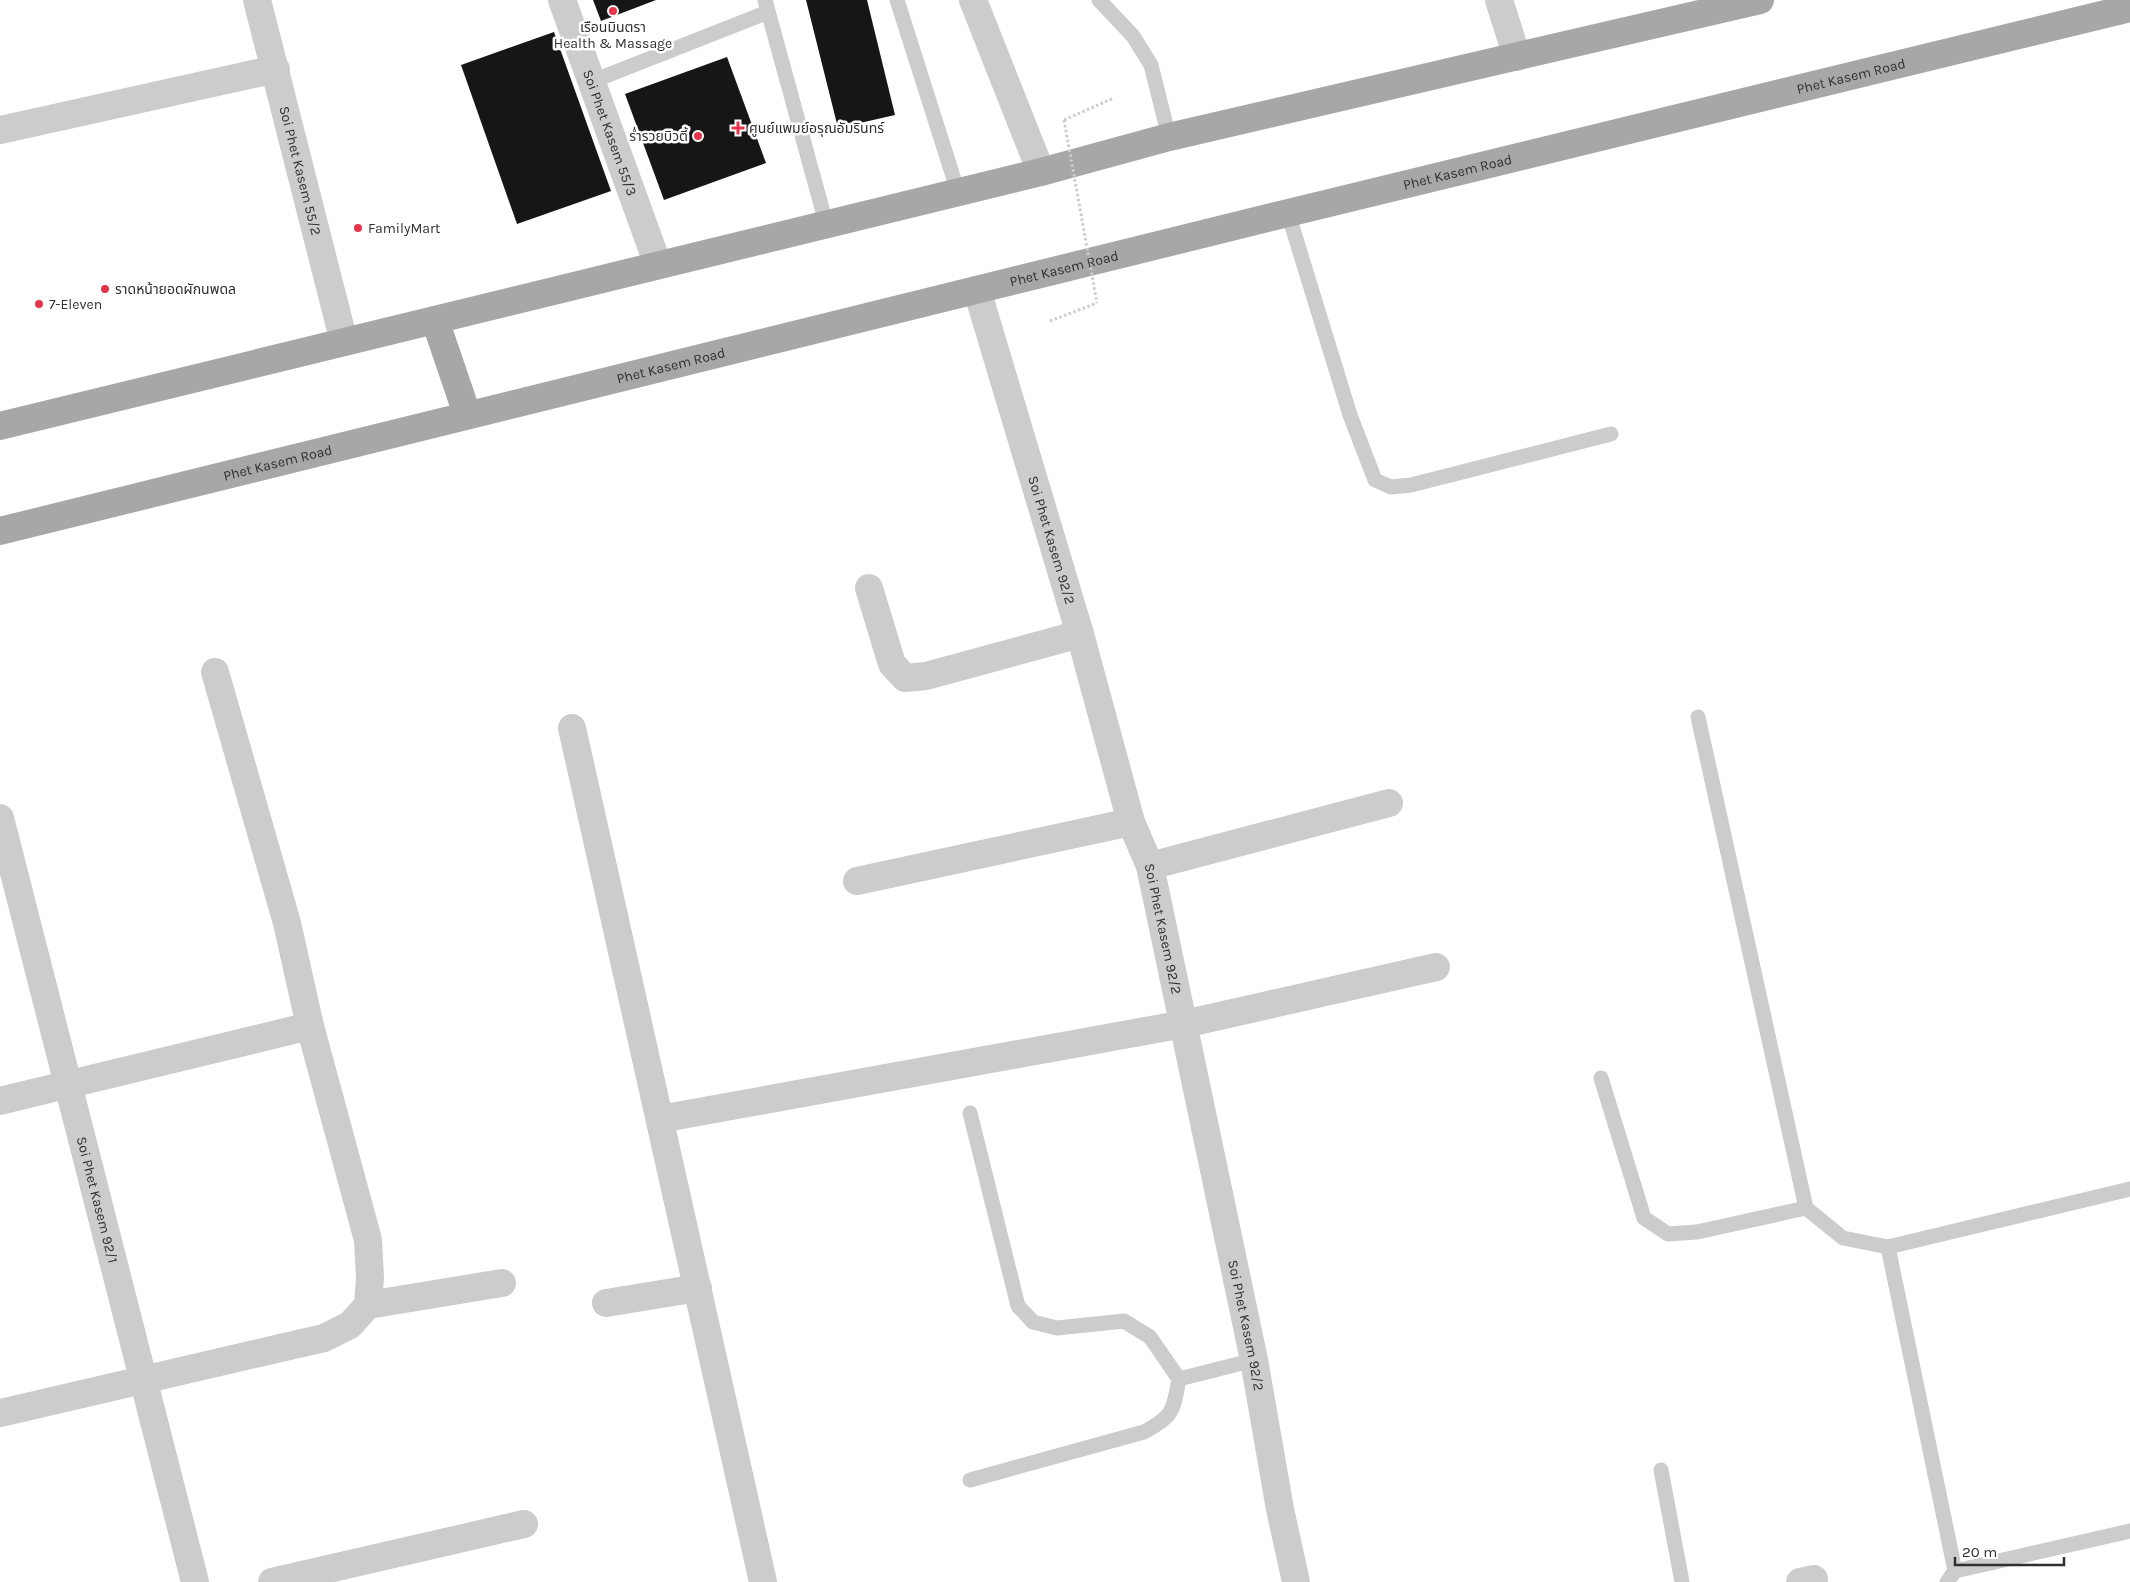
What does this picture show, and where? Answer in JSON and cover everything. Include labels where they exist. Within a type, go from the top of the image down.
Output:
[{"type":"main road","points":[[0,426],[826,223],[1042,172],[1170,137],[1517,57],[1700,7],[1760,0]]},
{"type":"main road","name":"Phet Kasem Road","points":[[0,531],[467,414],[2130,8]]},
{"type":"main road","points":[[435,320],[467,414]]},
{"type":"street","name":"Soi Phet Kasem 55/2","points":[[257,0],[344,342]]},
{"type":"street","name":"Soi Phet Kasem 55/3","points":[[562,0],[658,264]]},
{"type":"street","points":[[973,0],[1042,172]]},
{"type":"street","points":[[1499,0],[1517,57]]},
{"type":"street","points":[[0,130],[276,69]]},
{"type":"street","name":"Soi Phet Kasem 92/2","points":[[977,290],[1080,634],[1131,822],[1150,866],[1254,1360],[1280,1509],[1296,1582]]},
{"type":"street","points":[[869,588],[892,664],[905,678],[926,676],[1080,634]]},
{"type":"street","points":[[0,1413],[324,1338],[350,1325],[368,1305],[370,1278],[368,1240],[310,1026],[287,922],[215,672]]},
{"type":"street","points":[[572,728],[763,1582]]},
{"type":"street","points":[[1150,866],[1389,803]]},
{"type":"street","name":"Soi Phet Kasem 92/1","points":[[0,818],[66,1085],[195,1582]]},
{"type":"street","points":[[857,881],[1131,822]]},
{"type":"street","points":[[660,1119],[1184,1024],[1436,968]]},
{"type":"street","points":[[0,1101],[310,1026]]},
{"type":"street","points":[[368,1305],[502,1283]]},
{"type":"street","points":[[606,1303],[698,1288]]},
{"type":"street","points":[[272,1582],[524,1524]]},
{"type":"lane","points":[[897,0],[958,192]]},
{"type":"lane","points":[[1099,0],[1133,36],[1151,64],[1170,137]]},
{"type":"lane","points":[[592,81],[767,6],[826,223]]},
{"type":"lane","points":[[1288,213],[1350,414],[1375,480],[1391,488],[1411,486],[1611,434]]},
{"type":"lane","points":[[1698,717],[1806,1208],[1843,1238],[1888,1247],[2130,1189]]},
{"type":"lane","points":[[1601,1078],[1644,1218],[1668,1234],[1697,1232],[1806,1208]]},
{"type":"lane","points":[[970,1113],[1018,1306],[1033,1322],[1058,1328],[1124,1321],[1150,1337],[1179,1379],[1175,1403],[1165,1421],[1144,1432],[970,1480]]},
{"type":"lane","points":[[1888,1247],[1951,1576],[2130,1531]]},
{"type":"lane","points":[[1179,1379],[1254,1360]]},
{"type":"lane","points":[[1660,1470],[1682,1582]]},
{"type":"path","points":[[1050,321],[1097,303],[1064,120],[1114,98]]},
{"type":"building","name":"เรือนมินตรา Health & Massage","points":[[593,0],[656,0],[601,21]]},
{"type":"building","points":[[806,0],[867,0],[895,115],[838,128]]},
{"type":"building","points":[[554,32],[611,191],[517,224],[461,65]]},
{"type":"building","points":[[727,57],[766,163],[664,200],[625,94]]},
{"type":"place","name":"เรือนมินตรา Health & Massage","points":[[613,11]]},
{"type":"place","name":"ศูนย์แพมย์อรุณอัมรินทร์","points":[[738,128]]},
{"type":"place","name":"ร่ำรวยบิวตี้","points":[[698,136]]},
{"type":"place","name":"FamilyMart","points":[[358,228]]},
{"type":"place","name":"ราดหน้ายอดผักนพดล","points":[[105,289]]},
{"type":"place","name":"7-Eleven","points":[[39,304]]}]
